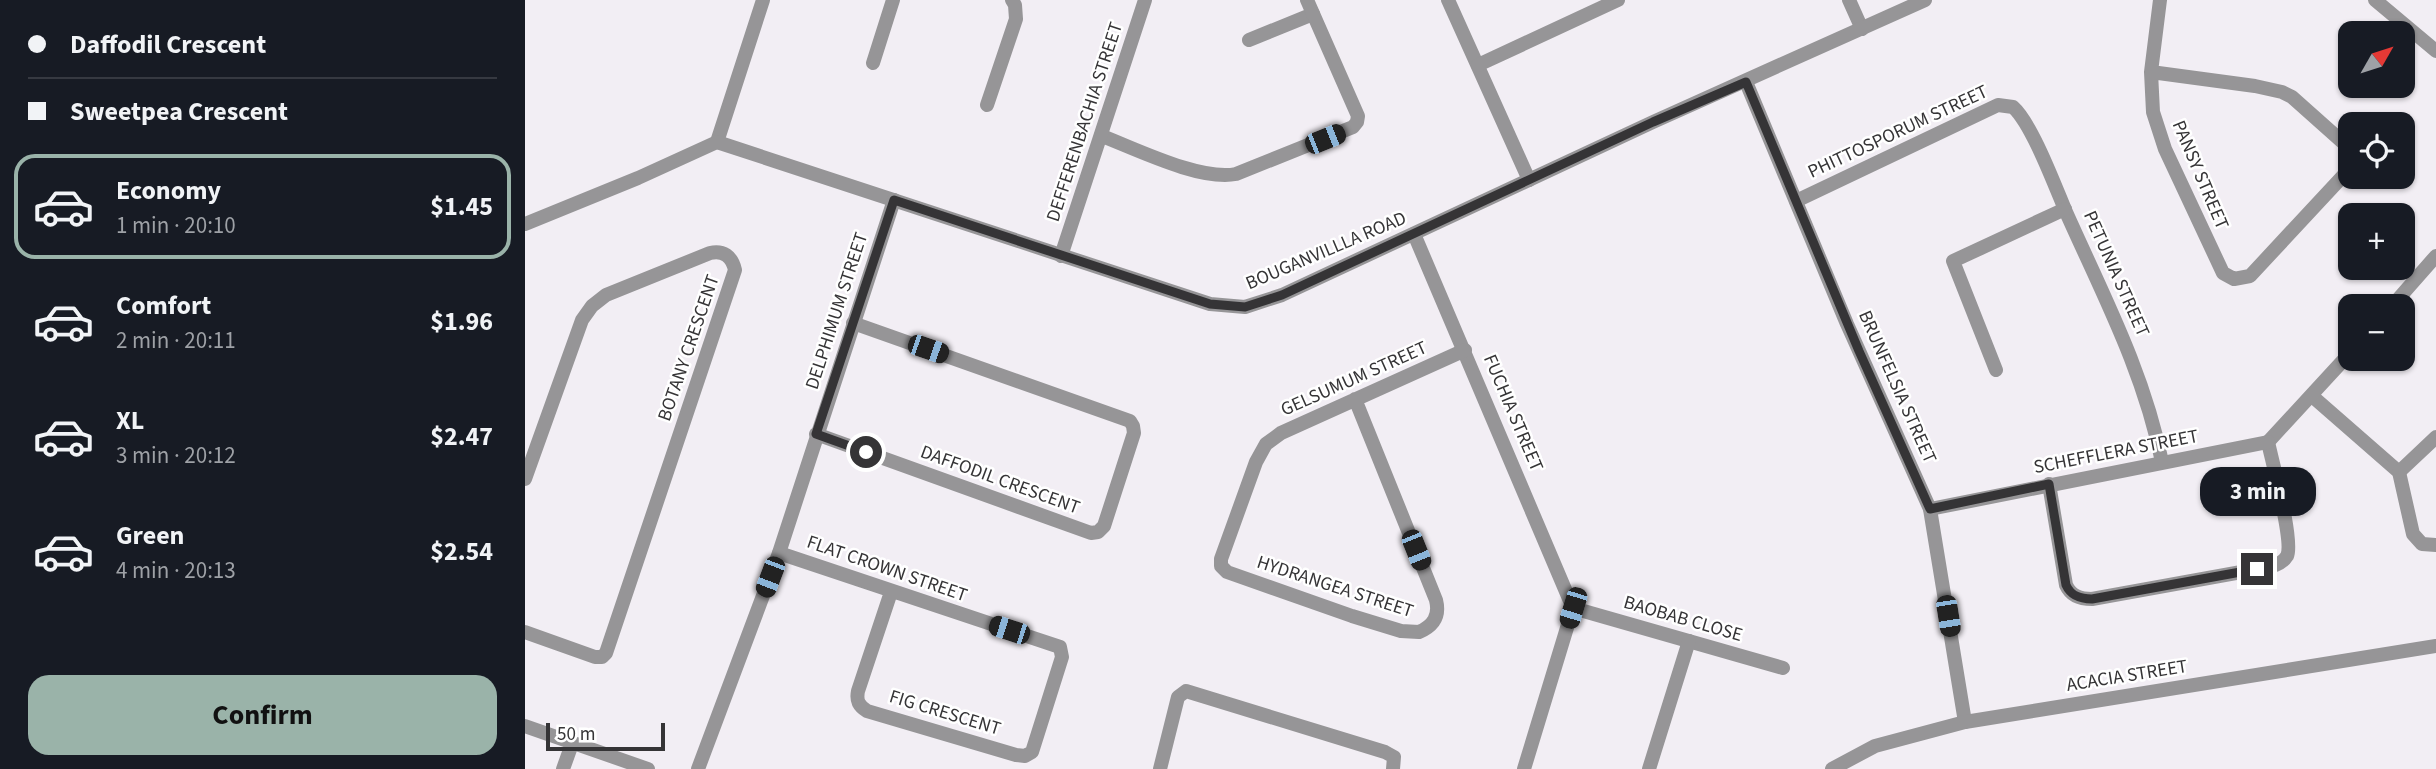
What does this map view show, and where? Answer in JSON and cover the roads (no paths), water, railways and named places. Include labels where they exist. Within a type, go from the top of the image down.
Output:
[{"type":"street","points":[[525,224],[717,142],[764,0]]},
{"type":"street","points":[[873,63],[893,0]]},
{"type":"street","points":[[987,105],[1016,19],[1017,11],[1012,0]]},
{"type":"street","name":"DEFFERENBACHIA STREET","points":[[1061,256],[1145,0]]},
{"type":"street","points":[[1448,0],[1529,180]]},
{"type":"street","points":[[1478,65],[1618,0]]},
{"type":"street","points":[[1849,0],[1862,29]]},
{"type":"street","name":"BOUGANVILLLA ROAD","points":[[717,142],[1210,304],[1245,307],[1282,295],[1925,0]]},
{"type":"street","name":"PANSY STREET","points":[[2151,72],[2282,92],[2291,97],[2350,152],[2349,163],[2343,176],[2250,275],[2239,280],[2228,277],[2220,267],[2165,149],[2153,112],[2151,72],[2160,0]]},
{"type":"street","points":[[2375,0],[2436,51]]},
{"type":"street","points":[[1102,136],[1187,168],[1222,176],[1247,170],[1350,128],[1357,122],[1357,113],[1310,7],[1249,40]]},
{"type":"street","name":"BRUNFELSIA STREET","points":[[1746,82],[1859,351],[1930,509],[1965,722]]},
{"type":"street","name":"PHITTOSPORUM STREET","points":[[1797,201],[1998,106],[2009,105],[2015,109]]},
{"type":"street","name":"PETUNIA STREET","points":[[2015,109],[2045,162],[2138,373],[2162,463]]},
{"type":"street","name":"DELPHIMUM STREET","points":[[698,769],[779,553],[894,200]]},
{"type":"street","points":[[1996,370],[1952,262],[2065,209]]},
{"type":"street","name":"FUCHIA STREET","points":[[1414,234],[1573,608]]},
{"type":"street","name":"BOTANY CRESCENT","points":[[525,479],[531,442],[582,320],[592,306],[606,295],[710,253],[719,252],[729,257],[735,270],[605,653],[602,657],[595,657],[525,632]]},
{"type":"street","points":[[2403,294],[2436,256]]},
{"type":"street","name":"DAFFODIL CRESCENT","points":[[816,434],[1091,533],[1098,533],[1104,526],[1134,433],[1130,421],[853,323]]},
{"type":"street","name":"GELSUMUM STREET","points":[[1221,568],[1222,557],[1243,497],[1266,444],[1281,433],[1465,350]]},
{"type":"street","points":[[2049,484],[2066,585],[2078,598],[2092,599],[2257,569],[2281,562],[2289,549],[2268,442],[2338,367]]},
{"type":"street","points":[[2312,396],[2399,472],[2413,534],[2422,544],[2436,545]]},
{"type":"street","name":"HYDRANGEA STREET","points":[[1221,568],[1401,631],[1419,632],[1435,621],[1436,600],[1355,399]]},
{"type":"street","points":[[2399,472],[2436,437]]},
{"type":"street","name":"SCHEFFLERA STREET","points":[[1930,509],[2268,442]]},
{"type":"street","name":"FLAT CROWN STREET","points":[[779,553],[1056,645],[1062,650]]},
{"type":"street","name":"FIG CRESCENT","points":[[891,592],[857,696],[858,703],[867,711],[1025,756],[1035,746],[1062,650]]},
{"type":"street","points":[[1524,769],[1573,608]]},
{"type":"street","name":"BAOBAB CLOSE","points":[[1573,608],[1783,668]]},
{"type":"street","points":[[1650,769],[1689,641]]},
{"type":"street","name":"ACACIA STREET","points":[[1832,769],[1875,746],[1965,722],[2436,646]]},
{"type":"street","points":[[1160,769],[1178,696],[1183,692],[1385,751],[1394,757],[1393,769]]},
{"type":"street","points":[[525,726],[648,769]]},
{"type":"street","points":[[563,769],[572,744]]}]
